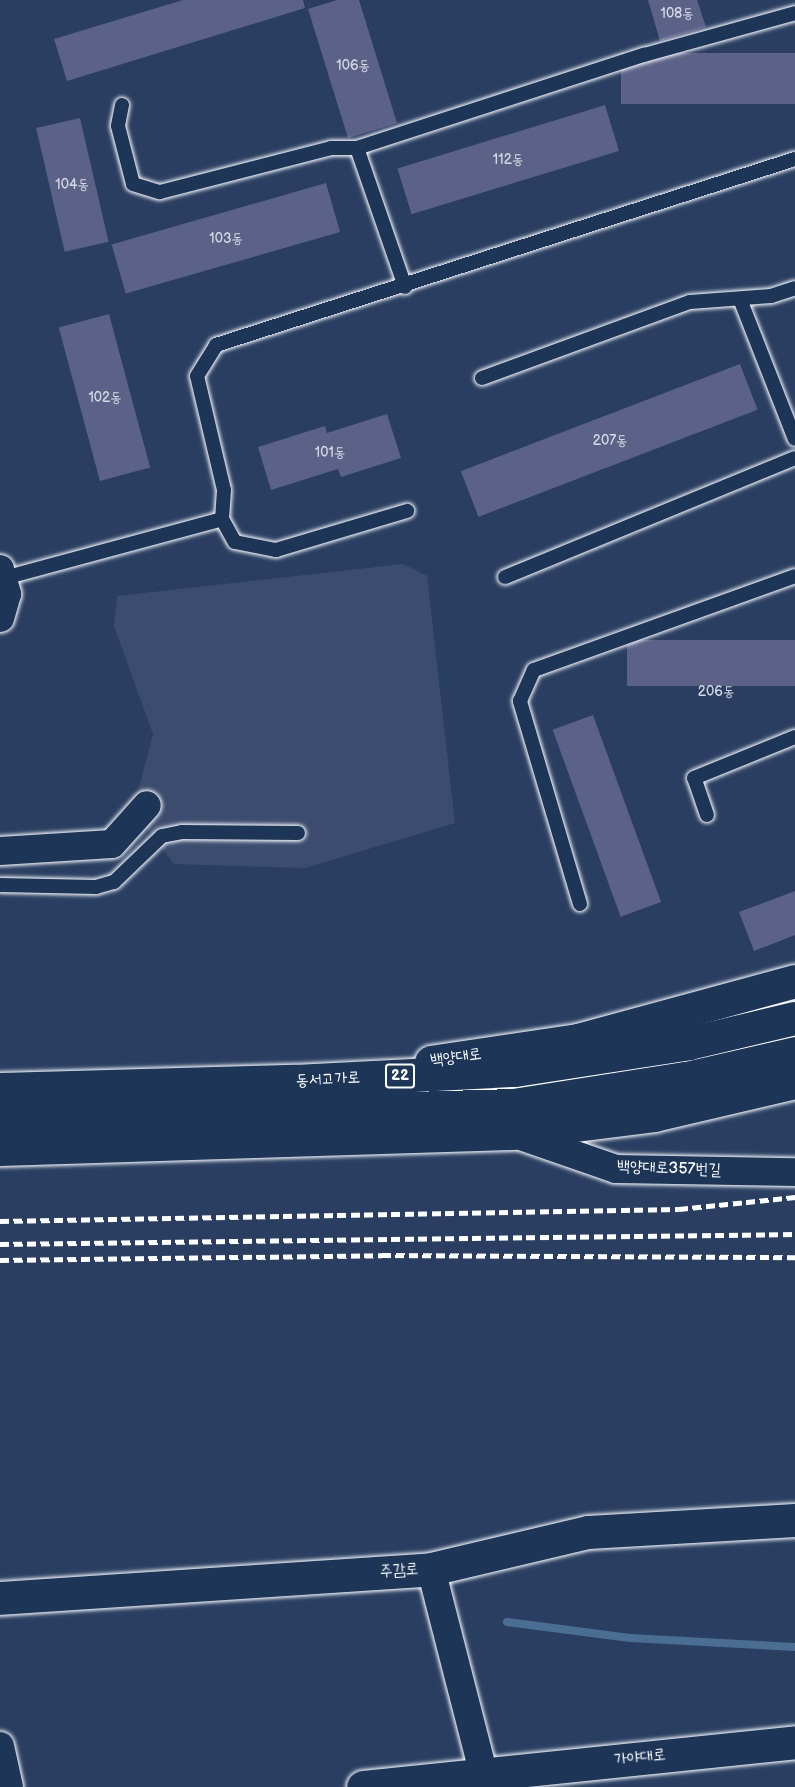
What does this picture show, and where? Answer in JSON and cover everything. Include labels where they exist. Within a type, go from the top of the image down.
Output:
[{"type":"main road","name":"백양대로","points":[[0,1074],[421,1064],[578,1040],[795,981]]},
{"type":"main road","name":"동서고가로","points":[[0,1089],[295,1081],[515,1070],[689,1043],[795,1018]]},
{"type":"main road","name":"동서고가로","points":[[0,1120],[513,1104],[686,1078],[795,1053]]},
{"type":"main road","points":[[0,1149],[512,1133],[654,1115],[795,1082]]},
{"type":"main road","points":[[0,1142],[75,1137],[167,1114]]},
{"type":"main road","name":"주감로","points":[[0,1598],[431,1569],[588,1532],[795,1520]]},
{"type":"main road","name":"가야대로","points":[[363,1787],[795,1742]]},
{"type":"street","points":[[0,618],[7,594],[2,574]]},
{"type":"street","points":[[4,851],[112,844],[147,805]]},
{"type":"street","name":"백양대로357번길","points":[[512,1133],[616,1169],[795,1172]]},
{"type":"street","points":[[431,1569],[484,1775]]},
{"type":"street","points":[[0,1746],[9,1787]]},
{"type":"lane","points":[[122,105],[118,126],[133,184],[160,192],[331,148],[357,148],[645,56],[795,13]]},
{"type":"lane","points":[[357,148],[405,287]]},
{"type":"lane","points":[[407,511],[276,550],[235,542],[222,519],[224,490],[197,376],[216,345],[405,287],[795,159]]},
{"type":"lane","points":[[482,378],[690,302],[740,299],[795,288]]},
{"type":"lane","points":[[740,299],[795,439]]},
{"type":"lane","points":[[505,577],[795,458]]},
{"type":"lane","points":[[2,574],[222,519]]},
{"type":"lane","points":[[580,904],[520,701],[534,670],[795,576]]},
{"type":"lane","points":[[707,815],[694,778],[795,737]]},
{"type":"lane","points":[[0,885],[96,887],[114,882],[162,836],[182,832],[298,833]]},
{"type":"shaded area","points":[[403,564],[427,576],[455,823],[305,868],[174,864],[133,810],[153,734],[114,626],[117,596]]},
{"type":"building","points":[[183,0],[303,0],[305,8],[67,81],[54,39]]},
{"type":"building","points":[[337,0],[359,0],[397,123],[348,138],[308,9]]},
{"type":"building","points":[[648,0],[697,0],[706,27],[660,41]]},
{"type":"building","points":[[621,53],[795,53],[795,104],[621,104]]},
{"type":"building","points":[[605,105],[619,151],[412,214],[397,168]]},
{"type":"building","points":[[80,118],[109,242],[65,252],[36,128]]},
{"type":"building","points":[[326,183],[340,232],[126,293],[112,244]]},
{"type":"building","points":[[109,314],[150,468],[100,481],[59,327]]},
{"type":"building","points":[[740,364],[758,410],[478,517],[461,471]]},
{"type":"building","points":[[387,414],[401,458],[341,477],[338,469],[271,490],[258,447],[325,426],[327,433]]},
{"type":"building","points":[[627,640],[795,640],[795,686],[627,686]]},
{"type":"building","points":[[593,715],[661,902],[621,917],[553,730]]},
{"type":"building","points":[[795,891],[795,935],[754,951],[739,912]]},
{"type":"waterway","points":[[507,1622],[630,1638],[795,1647]]},
{"type":"railway","points":[[0,1221],[679,1209],[795,1197]]},
{"type":"railway","points":[[0,1244],[795,1234]]},
{"type":"railway","points":[[0,1260],[382,1255],[795,1257]]}]
